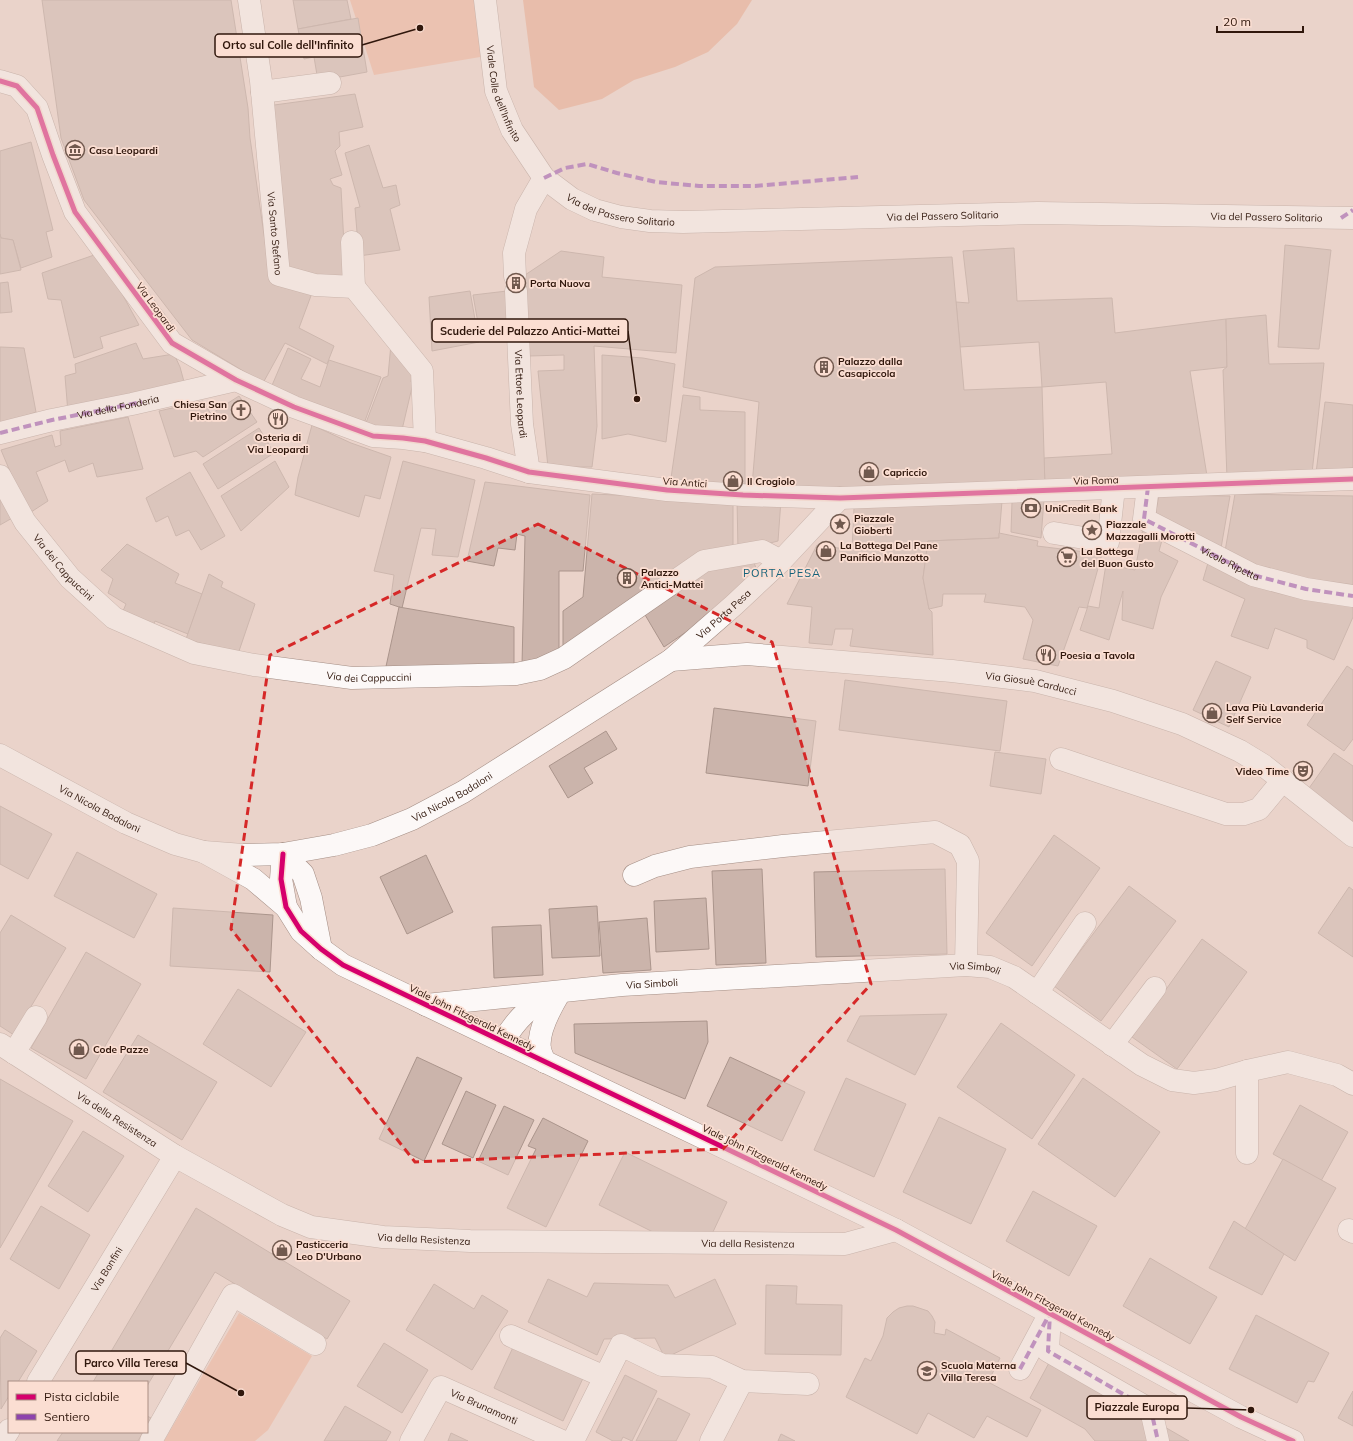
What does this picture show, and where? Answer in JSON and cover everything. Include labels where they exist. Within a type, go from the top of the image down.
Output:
[{"type":"street","points":[[249,0],[262,87],[330,83]]},
{"type":"street","name":"Viale Colle dell'Infinito","points":[[485,0],[496,91],[512,130],[544,178]]},
{"type":"street","name":"Via Leopardi","points":[[9,83],[37,108],[53,156],[76,212],[172,343],[236,380],[294,407],[373,436],[424,441]]},
{"type":"street","name":"Via Santo Stefano","points":[[262,87],[279,275],[315,285],[354,287]]},
{"type":"street","name":"Via del Passero Solitario","points":[[544,178],[572,199],[595,210],[621,217],[650,221],[684,222],[1038,213],[1353,218]]},
{"type":"street","name":"Via Ettore Leopardi","points":[[529,472],[522,424],[514,253],[526,209],[544,178]]},
{"type":"street","points":[[352,242],[354,287],[422,371],[424,441]]},
{"type":"street","name":"Via della Fonderia","points":[[0,433],[52,420],[142,402],[236,380]]},
{"type":"street","name":"Via Antici","points":[[424,441],[486,458],[529,472],[667,490],[840,498]]},
{"type":"street","name":"Via dei Cappuccini","points":[[0,476],[25,522],[70,578],[114,618],[194,653],[254,665],[352,678],[516,674],[540,668],[564,658],[704,561],[762,551],[781,561]]},
{"type":"street","name":"Via Roma","points":[[840,498],[1353,479]]},
{"type":"street","name":"Vicolo Ripetta","points":[[1148,487],[1144,519],[1253,575],[1306,589],[1353,596]]},
{"type":"street","points":[[1054,533],[1108,542],[1114,488]]},
{"type":"street","name":"Via Porta Pesa","points":[[671,660],[734,605],[781,561],[840,498]]},
{"type":"street","name":"Via Giosuè Carducci","points":[[671,660],[746,654],[952,671],[1035,681],[1113,701],[1182,724],[1240,751],[1263,765],[1283,780],[1353,836]]},
{"type":"street","name":"Via Nicola Badaloni","points":[[0,755],[126,823],[175,844],[204,852],[244,855],[283,854],[334,845],[372,835],[412,819],[463,792],[671,660]]},
{"type":"street","points":[[1061,759],[1226,814],[1244,814],[1259,809],[1283,780]]},
{"type":"street","points":[[634,874],[655,866],[690,857],[783,846],[935,832],[960,846],[968,861],[966,965]]},
{"type":"street","name":"Via Nicola Badaloni","points":[[204,852],[253,879],[286,907]]},
{"type":"street","points":[[283,854],[303,874],[311,898],[321,950]]},
{"type":"street","name":"Viale John Fitzgerald Kennedy","points":[[283,854],[281,879],[286,907],[301,931],[321,950],[343,966],[896,1230],[1241,1417],[1293,1441]]},
{"type":"street","points":[[1037,993],[1085,923]]},
{"type":"street","name":"Via Simboli","points":[[426,1005],[622,986],[966,965],[990,967],[1014,977],[1142,1065],[1172,1080],[1194,1083],[1216,1080],[1247,1071],[1288,1062],[1338,1075],[1353,1084]]},
{"type":"street","points":[[1112,1045],[1155,988]]},
{"type":"street","points":[[545,1062],[540,1049],[542,1032],[547,1015],[560,992]]},
{"type":"street","name":"Via Simboli","points":[[503,1042],[511,1027],[524,1013],[543,1000],[560,992]]},
{"type":"street","points":[[470,1026],[475,1010],[488,999]]},
{"type":"street","points":[[7,1049],[36,1017]]},
{"type":"street","name":"Via della Resistenza","points":[[7,1049],[175,1156],[282,1215],[311,1228],[383,1237],[470,1241],[845,1244],[896,1230]]},
{"type":"street","points":[[1247,1071],[1247,1153]]},
{"type":"street","name":"Via Bonfini","points":[[39,1381],[175,1156]]},
{"type":"street","points":[[151,1441],[233,1296],[315,1344]]},
{"type":"street","points":[[1020,1369],[1050,1313]]},
{"type":"street","points":[[1050,1313],[1048,1351],[1151,1410],[1158,1441]]},
{"type":"street","points":[[511,1336],[605,1377]]},
{"type":"street","points":[[573,1441],[621,1345],[662,1365],[712,1367],[742,1381],[808,1384]]},
{"type":"street","points":[[711,1441],[742,1381]]},
{"type":"street","name":"Via Brunamonti","points":[[411,1441],[441,1387],[562,1441]]},
{"type":"street","points":[[1241,1417],[1261,1441]]},
{"type":"street","points":[[2,1441],[8,1432]]},
{"type":"highlighted area","points":[[538,524],[772,642],[871,984],[723,1149],[415,1162],[231,929],[270,655]]},
{"type":"shaded area","points":[[350,0],[475,0],[486,56],[374,75]]},
{"type":"shaded area","points":[[523,0],[752,0],[737,24],[708,52],[675,67],[634,80],[602,99],[559,110],[534,87]]},
{"type":"shaded area","points":[[239,1313],[312,1356],[268,1430],[255,1441],[164,1441]]},
{"type":"building","points":[[42,0],[231,0],[248,108],[250,138],[271,283],[312,293],[299,328],[334,346],[327,364],[285,343],[263,383],[192,340],[84,200],[61,138]]},
{"type":"building","points":[[293,0],[347,0],[351,19],[298,29]]},
{"type":"building","points":[[358,18],[367,72],[318,81],[314,57],[304,59],[298,29]]},
{"type":"building","points":[[355,94],[363,127],[339,132],[340,146],[335,151],[342,175],[330,179],[333,185],[341,188],[346,282],[283,272],[267,106]]},
{"type":"building","points":[[31,142],[53,230],[46,232],[52,257],[21,268],[13,240],[1,238],[0,234],[0,151]]},
{"type":"building","points":[[369,145],[383,188],[396,185],[400,205],[390,209],[400,250],[359,256],[355,208],[360,207],[345,153]]},
{"type":"building","points":[[0,234],[1,238],[13,240],[21,270],[0,274]]},
{"type":"building","points":[[1285,245],[1331,250],[1319,349],[1278,347]]},
{"type":"building","points":[[1014,248],[1017,301],[1112,298],[1115,333],[1226,319],[1227,367],[1190,371],[1208,482],[1045,487],[1044,458],[1112,454],[1106,382],[1042,387],[1039,342],[960,347],[956,302],[969,303],[963,251]]},
{"type":"building","points":[[561,251],[604,257],[602,277],[682,285],[676,353],[594,346],[597,426],[592,467],[548,467],[538,371],[564,370],[564,355],[529,356],[525,275]]},
{"type":"building","points":[[100,253],[139,325],[100,337],[103,348],[74,358],[61,300],[48,299],[42,273]]},
{"type":"building","name":"Palazzo dalla Casapiccola","points":[[952,257],[964,390],[1042,387],[1045,487],[797,492],[796,483],[752,486],[759,402],[683,387],[695,278],[715,267]]},
{"type":"building","points":[[8,282],[12,312],[0,313],[0,283]]},
{"type":"building","points":[[470,291],[479,342],[432,351],[429,297]]},
{"type":"building","points":[[507,291],[510,334],[481,340],[473,295]]},
{"type":"building","points":[[1266,315],[1269,364],[1324,363],[1312,473],[1227,478],[1223,370],[1227,367],[1226,319]]},
{"type":"building","points":[[136,343],[143,359],[174,354],[180,367],[186,389],[68,413],[65,376],[76,373],[75,364]]},
{"type":"building","points":[[391,344],[412,373],[411,382],[413,383],[401,434],[364,428],[383,378],[388,376]]},
{"type":"building","points":[[0,347],[24,348],[36,412],[0,425]]},
{"type":"building","points":[[288,348],[311,359],[301,379],[320,387],[329,360],[381,377],[362,429],[270,390]]},
{"type":"building","points":[[602,355],[643,358],[675,364],[666,442],[628,434],[602,439]]},
{"type":"building","points":[[683,395],[700,397],[700,410],[745,412],[745,489],[670,485]]},
{"type":"building","points":[[239,396],[257,422],[203,457],[196,451],[174,457],[159,411],[203,401],[211,414]]},
{"type":"building","points":[[1325,402],[1353,405],[1353,468],[1316,473]]},
{"type":"building","points":[[128,417],[143,469],[97,477],[93,463],[69,472],[65,460],[36,472],[48,501],[28,514],[1,450],[52,435],[55,447],[61,445],[60,431]]},
{"type":"building","points":[[312,425],[351,443],[391,457],[380,499],[365,495],[359,517],[295,495],[298,477]]},
{"type":"building","points":[[259,428],[274,453],[218,489],[203,464]]},
{"type":"building","points":[[275,461],[289,487],[241,531],[221,496]]},
{"type":"building","points":[[403,461],[475,480],[458,557],[432,555],[436,529],[421,528],[402,608],[390,604],[394,575],[374,571]]},
{"type":"building","points":[[190,472],[225,536],[201,550],[189,530],[176,536],[168,516],[156,522],[146,498]]},
{"type":"building","points":[[485,482],[590,495],[583,571],[559,571],[559,652],[522,665],[525,536],[517,534],[515,550],[498,548],[494,566],[467,561]]},
{"type":"building","points":[[0,492],[14,517],[0,525]]},
{"type":"building","name":"Palazzo Antici-Mattei","points":[[592,494],[733,500],[733,551],[563,648],[563,611],[583,597]]},
{"type":"building","points":[[1235,494],[1353,496],[1353,594],[1224,557]]},
{"type":"building","points":[[1159,495],[1230,496],[1220,554],[1154,522]]},
{"type":"building","points":[[737,498],[781,500],[778,541],[738,551]]},
{"type":"building","points":[[1044,500],[1041,538],[1011,532],[1012,502]]},
{"type":"building","points":[[1002,501],[999,538],[928,541],[923,578],[929,609],[932,612],[933,655],[850,646],[853,629],[835,629],[832,645],[809,643],[812,607],[787,604],[817,545],[852,550],[854,508]]},
{"type":"building","points":[[1144,523],[1164,533],[1159,551],[1178,561],[1161,597],[1153,629],[1122,620],[1123,591],[1109,640],[1080,630],[1088,606],[1099,608],[1106,564],[1135,570]]},
{"type":"building","points":[[999,533],[1038,541],[1037,546],[1102,554],[1087,608],[1079,607],[1058,666],[1023,659],[1033,620],[1025,607],[984,602],[986,594],[943,594],[942,606],[929,609],[923,578],[928,541],[999,538]]},
{"type":"building","points":[[127,544],[179,574],[175,583],[202,594],[188,634],[155,621],[152,628],[123,611],[126,604],[108,593],[113,579],[101,570]]},
{"type":"building","points":[[1210,556],[1353,600],[1353,617],[1334,660],[1307,648],[1307,640],[1275,628],[1268,649],[1231,636],[1245,599],[1203,580]]},
{"type":"building","points":[[753,560],[756,568],[717,611],[664,647],[641,608],[714,567]]},
{"type":"building","points":[[209,574],[223,582],[221,587],[255,604],[238,654],[186,639]]},
{"type":"building","points":[[399,607],[514,627],[514,665],[385,671]]},
{"type":"building","points":[[1216,661],[1251,677],[1229,727],[1193,710]]},
{"type":"building","points":[[1347,666],[1353,670],[1353,739],[1344,751],[1307,725]]},
{"type":"building","points":[[845,680],[1007,701],[1000,751],[839,730]]},
{"type":"building","points":[[714,708],[816,721],[808,786],[706,773]]},
{"type":"building","points":[[606,731],[617,749],[584,768],[593,783],[568,798],[549,766]]},
{"type":"building","points":[[995,752],[1046,759],[1041,794],[990,786]]},
{"type":"building","points":[[1334,753],[1353,766],[1353,823],[1307,791]]},
{"type":"building","points":[[0,806],[52,834],[28,879],[0,864]]},
{"type":"building","points":[[1054,835],[1100,868],[1032,966],[986,933]]},
{"type":"building","points":[[77,852],[157,894],[134,938],[54,896]]},
{"type":"building","points":[[426,855],[453,912],[407,934],[380,877]]},
{"type":"building","points":[[762,869],[766,963],[716,965],[712,871]]},
{"type":"building","points":[[945,869],[947,954],[816,957],[814,872]]},
{"type":"building","points":[[1129,886],[1176,921],[1101,1021],[1054,986]]},
{"type":"building","points":[[1349,887],[1353,890],[1353,957],[1318,933]]},
{"type":"building","points":[[706,898],[709,949],[656,952],[654,901]]},
{"type":"building","points":[[597,906],[600,956],[552,958],[549,909]]},
{"type":"building","points":[[173,908],[273,915],[270,972],[170,966]]},
{"type":"building","points":[[11,915],[66,948],[14,1035],[0,1026],[0,933]]},
{"type":"building","points":[[647,918],[651,970],[603,973],[599,922]]},
{"type":"building","points":[[541,925],[543,975],[494,978],[492,927]]},
{"type":"building","points":[[1202,939],[1247,972],[1177,1069],[1132,1037]]},
{"type":"building","points":[[86,952],[141,984],[86,1079],[31,1048]]},
{"type":"building","points":[[238,989],[306,1032],[271,1087],[203,1044]]},
{"type":"building","points":[[947,1014],[915,1075],[847,1041],[860,1016]]},
{"type":"building","points":[[707,1021],[708,1042],[685,1099],[575,1053],[574,1024]]},
{"type":"building","points":[[1001,1023],[1075,1075],[1032,1139],[957,1087]]},
{"type":"building","points":[[138,1035],[217,1082],[182,1140],[103,1092]]},
{"type":"building","points":[[417,1057],[462,1078],[424,1161],[379,1139]]},
{"type":"building","points":[[730,1057],[805,1092],[782,1141],[707,1106]]},
{"type":"building","points":[[846,1078],[906,1104],[874,1177],[814,1150]]},
{"type":"building","points":[[1083,1078],[1160,1132],[1115,1197],[1038,1144]]},
{"type":"building","points":[[0,1079],[73,1121],[0,1248]]},
{"type":"building","points":[[466,1091],[496,1105],[473,1158],[442,1144]]},
{"type":"building","points":[[1300,1105],[1348,1132],[1321,1181],[1273,1154]]},
{"type":"building","points":[[504,1106],[534,1120],[508,1175],[478,1161]]},
{"type":"building","points":[[939,1117],[1006,1149],[971,1224],[903,1192]]},
{"type":"building","points":[[543,1118],[588,1141],[546,1227],[507,1208],[536,1149],[528,1146]]},
{"type":"building","points":[[83,1131],[124,1156],[88,1212],[48,1186]]},
{"type":"building","points":[[625,1152],[727,1202],[712,1234],[657,1234],[599,1205]]},
{"type":"building","points":[[1283,1159],[1336,1188],[1295,1261],[1245,1229]]},
{"type":"building","points":[[1033,1191],[1097,1226],[1069,1276],[1006,1241]]},
{"type":"building","points":[[41,1206],[90,1235],[59,1289],[10,1259]]},
{"type":"building","points":[[196,1208],[350,1301],[327,1339],[215,1272],[148,1384],[148,1381],[94,1381]]},
{"type":"building","points":[[1234,1221],[1284,1254],[1262,1295],[1209,1268]]},
{"type":"building","points":[[1150,1258],[1217,1297],[1190,1344],[1123,1306]]},
{"type":"building","points":[[548,1279],[587,1297],[594,1283],[668,1285],[675,1298],[715,1279],[736,1324],[665,1358],[655,1338],[604,1339],[597,1355],[528,1322]]},
{"type":"building","points":[[434,1284],[474,1309],[482,1295],[508,1311],[472,1370],[406,1330]]},
{"type":"building","points":[[766,1285],[797,1286],[796,1304],[842,1305],[841,1355],[765,1354]]},
{"type":"building","name":"Scuola Materna Villa Teresa","points":[[913,1306],[928,1311],[935,1322],[934,1333],[945,1335],[946,1329],[1000,1358],[988,1382],[1041,1410],[1027,1437],[987,1416],[974,1438],[928,1413],[917,1434],[846,1397],[865,1358],[871,1361],[883,1336],[887,1318],[899,1308]]},
{"type":"building","points":[[1256,1315],[1329,1353],[1314,1382],[1308,1381],[1297,1403],[1229,1369]]},
{"type":"building","points":[[5,1330],[37,1351],[19,1381],[8,1381],[8,1398],[1,1409],[0,1338]]},
{"type":"building","points":[[516,1341],[585,1374],[563,1421],[494,1388]]},
{"type":"building","points":[[384,1343],[428,1370],[402,1413],[357,1386]]},
{"type":"building","points":[[1050,1361],[1189,1441],[1095,1441],[1085,1429],[1030,1398]]},
{"type":"building","points":[[625,1375],[657,1391],[632,1441],[623,1437],[621,1441],[613,1441],[596,1432]]},
{"type":"building","points":[[1353,1391],[1353,1426],[1338,1418]]},
{"type":"building","points":[[658,1398],[690,1414],[676,1441],[636,1441]]},
{"type":"building","points":[[345,1406],[391,1432],[386,1441],[324,1441]]},
{"type":"building","points":[[148,1416],[151,1418],[148,1423]]},
{"type":"building","points":[[62,1433],[142,1433],[138,1441],[57,1441]]},
{"type":"building","points":[[451,1433],[468,1441],[448,1441]]},
{"type":"building","points":[[781,1434],[795,1441],[778,1441]]},
{"type":"marked path","points":[[544,178],[565,168],[587,164],[656,182],[699,186],[755,186],[858,177]]},
{"type":"marked path","points":[[1341,218],[1353,210]]},
{"type":"marked path","points":[[0,433],[52,420],[142,402]]},
{"type":"marked path","points":[[1148,487],[1144,519],[1253,575],[1306,589],[1353,596]]},
{"type":"marked path","points":[[1020,1369],[1050,1313],[1048,1351],[1151,1410],[1158,1441]]},
{"type":"cycle path","points":[[0,81],[17,86],[37,108],[75,212],[172,343],[236,380],[294,407],[373,436],[425,441],[529,472],[667,490],[743,495],[840,498],[1353,479]]},
{"type":"cycle path","points":[[283,854],[281,879],[286,907],[301,931],[321,949],[343,965],[896,1230],[1241,1417],[1293,1441]]},
{"type":"place","name":"Orto sul Colle dell'Infinito","points":[[420,28]]},
{"type":"place","name":"Casa Leopardi","points":[[75,150]]},
{"type":"place","name":"Porta Nuova","points":[[516,283]]},
{"type":"place","name":"Palazzo dalla Casapiccola","points":[[824,367]]},
{"type":"place","name":"Scuderie del Palazzo Antici-Mattei","points":[[637,399]]},
{"type":"place","name":"Chiesa San Pietrino","points":[[241,410]]},
{"type":"place","name":"Osteria di Via Leopardi","points":[[278,419]]},
{"type":"place","name":"Capriccio","points":[[869,472]]},
{"type":"place","name":"Il Crogiolo","points":[[733,481]]},
{"type":"place","name":"UniCredit Bank","points":[[1031,508]]},
{"type":"place","name":"Piazzale Gioberti","points":[[840,524]]},
{"type":"place","name":"Piazzale Mazzagalli Morotti","points":[[1092,530]]},
{"type":"place","name":"La Bottega Del Pane Panificio Manzotto","points":[[826,551]]},
{"type":"place","name":"La Bottega del Buon Gusto","points":[[1067,557]]},
{"type":"place","name":"Palazzo Antici-Mattei","points":[[627,578]]},
{"type":"place","name":"Poesia a Tavola","points":[[1046,655]]},
{"type":"place","name":"Lava Più Lavanderia Self Service","points":[[1212,713]]},
{"type":"place","name":"Video Time","points":[[1303,771]]},
{"type":"place","name":"Code Pazze","points":[[79,1049]]},
{"type":"place","name":"Pasticceria Leo D'Urbano","points":[[282,1250]]},
{"type":"place","name":"Scuola Materna Villa Teresa","points":[[927,1371]]},
{"type":"place","name":"Parco Villa Teresa","points":[[241,1393]]},
{"type":"place","name":"Piazzale Europa","points":[[1251,1410]]},
{"type":"district","name":"PORTA PESA","points":[[782,573]]}]
